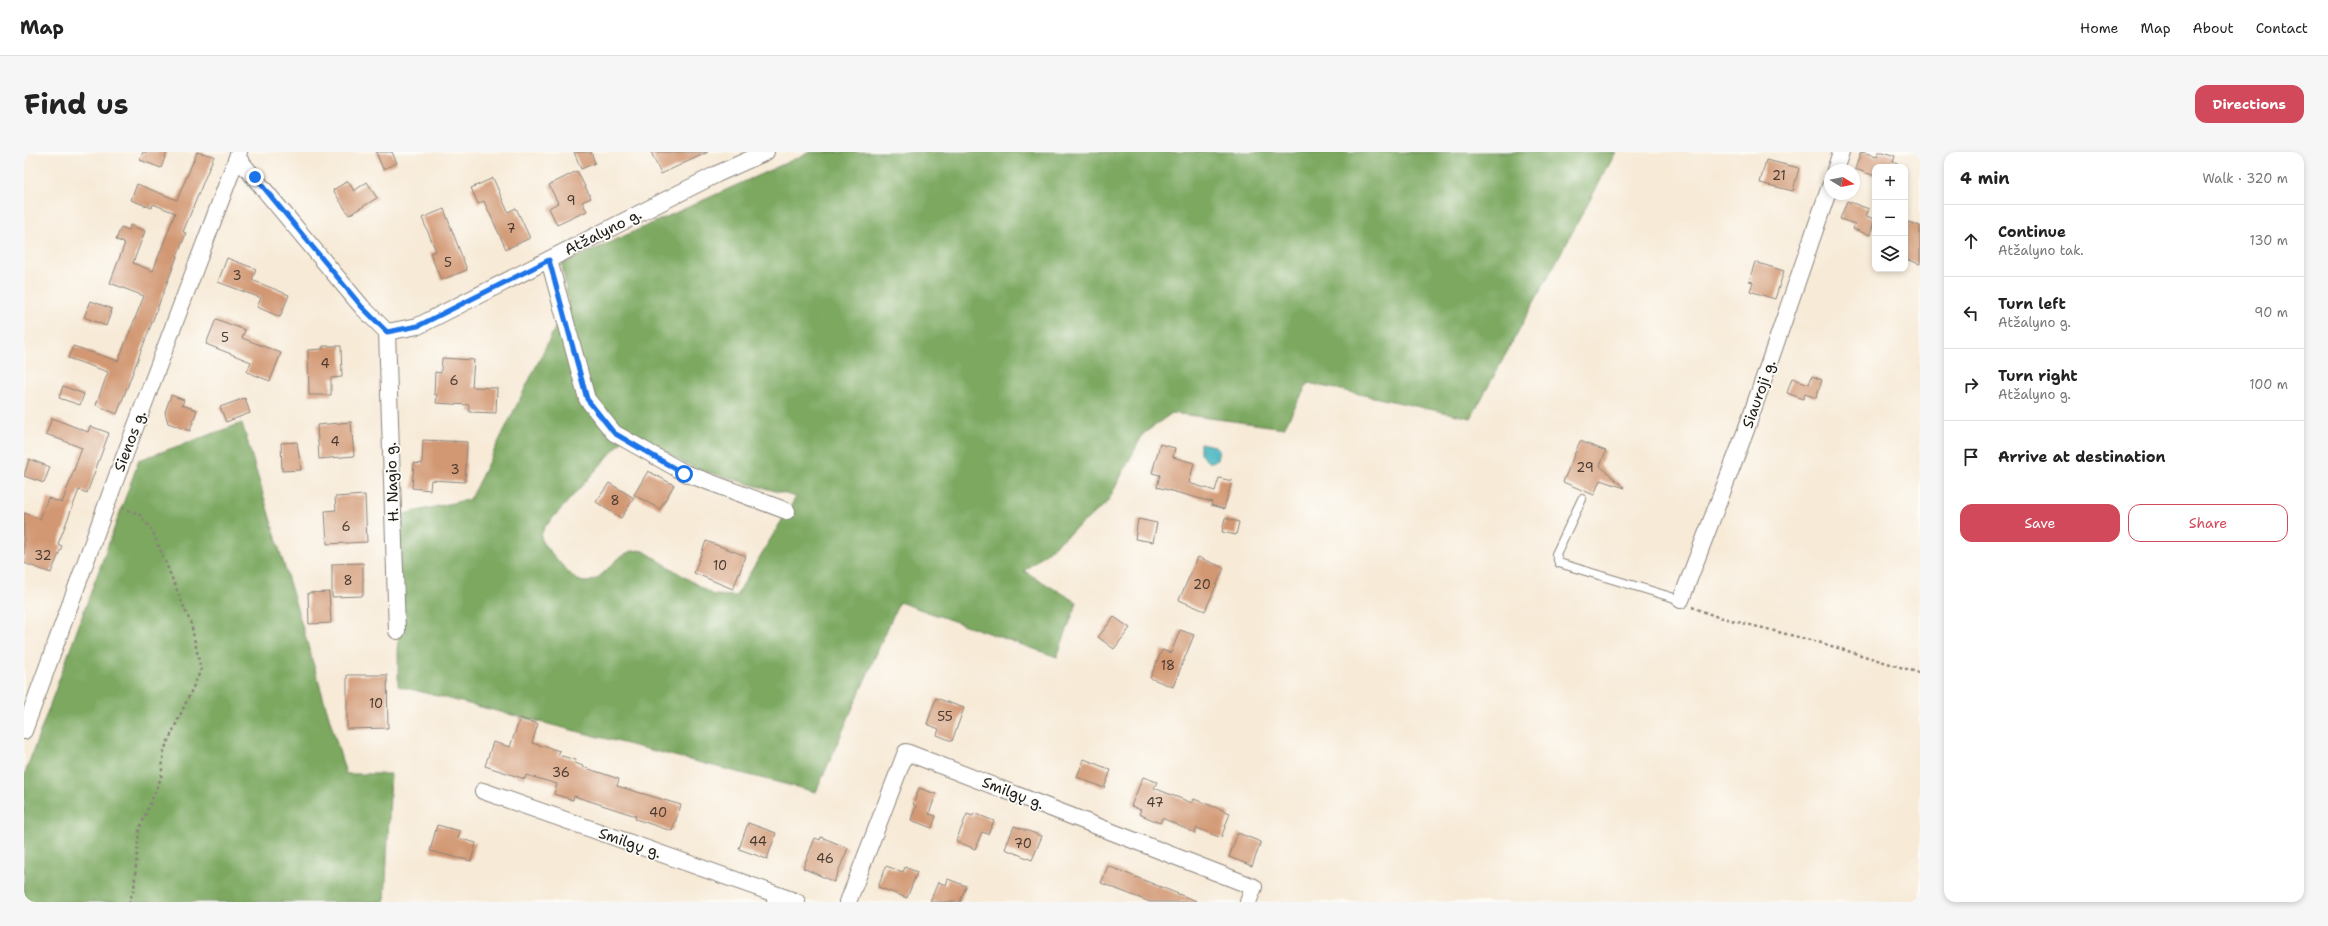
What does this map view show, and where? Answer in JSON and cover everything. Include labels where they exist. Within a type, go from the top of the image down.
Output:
[{"type":"street","name":"Atžalyno g.","points":[[387,332],[418,326],[717,174],[766,152]]},
{"type":"street","points":[[1837,164],[1841,152]]},
{"type":"street","points":[[238,154],[362,307],[387,332]]},
{"type":"street","name":"Sienos g.","points":[[24,731],[118,473],[238,154]]},
{"type":"street","name":"Siauroji g.","points":[[1681,600],[1746,430],[1825,200]]},
{"type":"street","points":[[549,260],[587,399],[614,433],[684,474],[787,511]]},
{"type":"street","name":"H. Nagio g.","points":[[387,332],[397,631]]},
{"type":"street","name":"Smilgų g.","points":[[848,902],[906,752],[1254,886],[1248,902]]},
{"type":"street","name":"Smilgų g.","points":[[483,791],[776,899],[797,902]]},
{"type":"lane","points":[[1582,499],[1556,554],[1559,563],[1681,600]]},
{"type":"path","points":[[122,508],[139,514],[152,530],[192,624],[201,670],[164,750],[161,778],[139,830],[134,889],[129,902]]},
{"type":"path","points":[[1681,600],[1696,610],[1715,616],[1818,642],[1920,673]]},
{"type":"green space","points":[[810,152],[1616,152],[1471,418],[1308,383],[1284,428],[1172,413],[1143,434],[1107,503],[1024,571],[1077,602],[1057,657],[899,602],[816,792],[398,686],[399,515],[470,499],[568,302],[562,264]],"holes":[[[630,432],[682,462],[700,470],[796,497],[736,596],[713,595],[644,551],[634,551],[625,554],[595,580],[587,582],[578,580],[565,569],[542,542],[541,535],[544,528]]]},
{"type":"green space","points":[[242,423],[346,774],[391,774],[385,902],[24,902],[24,776],[139,460]]},
{"type":"water","points":[[1200,443],[1215,446],[1219,450],[1217,460],[1208,462],[1200,454]]},
{"type":"building","points":[[143,152],[167,152],[161,168],[140,160]]},
{"type":"building","points":[[197,152],[214,156],[183,232],[186,233],[117,414],[96,405],[108,372],[68,358],[73,346],[118,361],[144,296],[110,283],[125,243],[116,240],[121,227],[129,230],[130,225],[145,231],[133,263],[153,271],[175,213],[153,204],[152,208],[131,200],[137,184],[177,200]]},
{"type":"building","points":[[376,152],[392,152],[397,163],[383,169]]},
{"type":"building","points":[[574,152],[591,152],[595,163],[581,169]]},
{"type":"building","points":[[651,152],[708,152],[661,174]]},
{"type":"building","points":[[1861,152],[1877,156],[1878,152],[1883,152],[1895,156],[1893,162],[1897,164],[1872,164],[1872,175],[1860,171],[1860,164],[1857,164]]},
{"type":"building","points":[[1766,160],[1799,168],[1793,191],[1760,183]]},
{"type":"building","points":[[577,171],[591,198],[582,202],[587,211],[557,225],[549,208],[558,203],[549,185]]},
{"type":"building","points":[[493,178],[508,212],[516,208],[530,238],[506,249],[484,201],[478,204],[471,188]]},
{"type":"building","points":[[348,181],[354,191],[367,182],[377,198],[349,215],[333,190]]},
{"type":"building","points":[[1847,201],[1869,209],[1866,216],[1872,218],[1872,229],[1870,235],[1853,229],[1855,224],[1840,219]]},
{"type":"building","points":[[444,209],[467,270],[441,280],[430,253],[436,251],[422,218]]},
{"type":"building","points":[[1908,222],[1920,226],[1920,264],[1908,260]]},
{"type":"building","points":[[227,258],[256,269],[252,280],[289,295],[280,317],[257,307],[261,298],[218,282]]},
{"type":"building","points":[[1755,262],[1784,271],[1775,299],[1750,291],[1753,282],[1749,281]]},
{"type":"building","points":[[91,301],[112,309],[106,326],[84,317]]},
{"type":"building","points":[[216,319],[245,330],[242,338],[281,353],[270,381],[247,372],[251,362],[206,344]]},
{"type":"building","points":[[323,346],[341,346],[342,377],[331,378],[331,395],[309,395],[308,350],[323,349]]},
{"type":"building","points":[[442,358],[474,360],[472,387],[497,388],[496,413],[469,412],[469,405],[436,403],[437,395],[434,394],[435,372],[441,373]]},
{"type":"building","points":[[1812,376],[1822,380],[1816,398],[1805,394],[1803,399],[1787,393],[1792,378],[1809,384]]},
{"type":"building","points":[[63,386],[84,394],[80,405],[59,398]]},
{"type":"building","points":[[171,395],[184,400],[182,405],[197,410],[190,431],[168,423],[165,412]]},
{"type":"building","points":[[245,398],[250,413],[226,422],[220,407]]},
{"type":"building","points":[[52,418],[88,432],[90,426],[109,433],[87,493],[79,490],[58,544],[62,546],[51,573],[24,563],[24,513],[40,519],[48,498],[62,503],[82,448],[46,434]]},
{"type":"building","points":[[351,422],[354,456],[319,459],[317,425]]},
{"type":"building","points":[[423,440],[467,442],[465,482],[431,480],[430,490],[412,488],[414,463],[422,464]]},
{"type":"building","points":[[1580,441],[1606,451],[1600,466],[1625,488],[1600,480],[1594,495],[1563,482]]},
{"type":"building","points":[[297,442],[301,470],[282,471],[281,443]]},
{"type":"building","points":[[1160,444],[1175,448],[1173,457],[1194,463],[1189,483],[1215,491],[1219,478],[1232,481],[1224,509],[1211,505],[1212,502],[1157,487],[1160,475],[1152,473]]},
{"type":"building","points":[[29,459],[50,467],[44,483],[24,476]]},
{"type":"building","points":[[648,471],[674,485],[660,509],[634,495]]},
{"type":"building","points":[[609,483],[634,498],[621,518],[596,502]]},
{"type":"building","points":[[365,495],[367,542],[327,544],[325,511],[336,510],[335,497]]},
{"type":"building","points":[[1225,518],[1239,522],[1236,535],[1222,532]]},
{"type":"building","points":[[1138,519],[1157,523],[1153,542],[1135,539]]},
{"type":"building","points":[[706,541],[746,556],[733,589],[694,573]]},
{"type":"building","points":[[1198,557],[1224,568],[1205,611],[1179,600]]},
{"type":"building","points":[[363,563],[363,596],[332,597],[332,564]]},
{"type":"building","points":[[329,592],[331,623],[309,624],[308,593]]},
{"type":"building","points":[[1114,617],[1130,628],[1114,649],[1098,637]]},
{"type":"building","points":[[1180,630],[1194,635],[1173,687],[1150,678],[1162,650],[1171,653]]},
{"type":"building","points":[[347,675],[387,675],[388,728],[347,729]]},
{"type":"building","points":[[936,698],[964,708],[952,741],[937,735],[939,729],[927,724]]},
{"type":"building","points":[[520,718],[538,724],[532,743],[560,751],[558,755],[576,760],[575,763],[583,767],[619,779],[617,786],[681,805],[672,831],[635,819],[636,816],[574,796],[573,800],[554,794],[557,784],[526,775],[525,779],[485,766],[493,742],[510,747]]},
{"type":"building","points":[[1084,759],[1111,770],[1104,788],[1077,777]]},
{"type":"building","points":[[1143,777],[1157,782],[1154,788],[1192,803],[1194,799],[1230,813],[1221,838],[1197,828],[1195,833],[1162,818],[1160,823],[1139,814],[1141,810],[1131,806]]},
{"type":"building","points":[[919,788],[936,794],[929,814],[936,816],[932,828],[911,820],[916,806],[913,804]]},
{"type":"building","points":[[974,813],[994,821],[988,834],[982,832],[975,849],[956,841],[967,814],[973,816]]},
{"type":"building","points":[[748,823],[776,833],[767,859],[739,849]]},
{"type":"building","points":[[437,825],[460,831],[458,838],[476,843],[471,861],[430,851]]},
{"type":"building","points":[[1014,826],[1042,836],[1032,860],[1005,849]]},
{"type":"building","points":[[1238,833],[1261,842],[1252,866],[1229,857]]},
{"type":"building","points":[[821,837],[848,848],[834,882],[803,868],[815,838],[820,840]]},
{"type":"building","points":[[886,866],[903,872],[905,867],[917,872],[907,898],[878,887]]},
{"type":"building","points":[[1108,866],[1196,902],[1150,902],[1101,883]]},
{"type":"building","points":[[948,879],[966,886],[960,902],[930,902],[938,882],[946,885]]},
{"type":"route","points":[[255,177],[362,307],[387,332],[418,326],[549,260],[587,399],[614,433],[684,474]]}]
